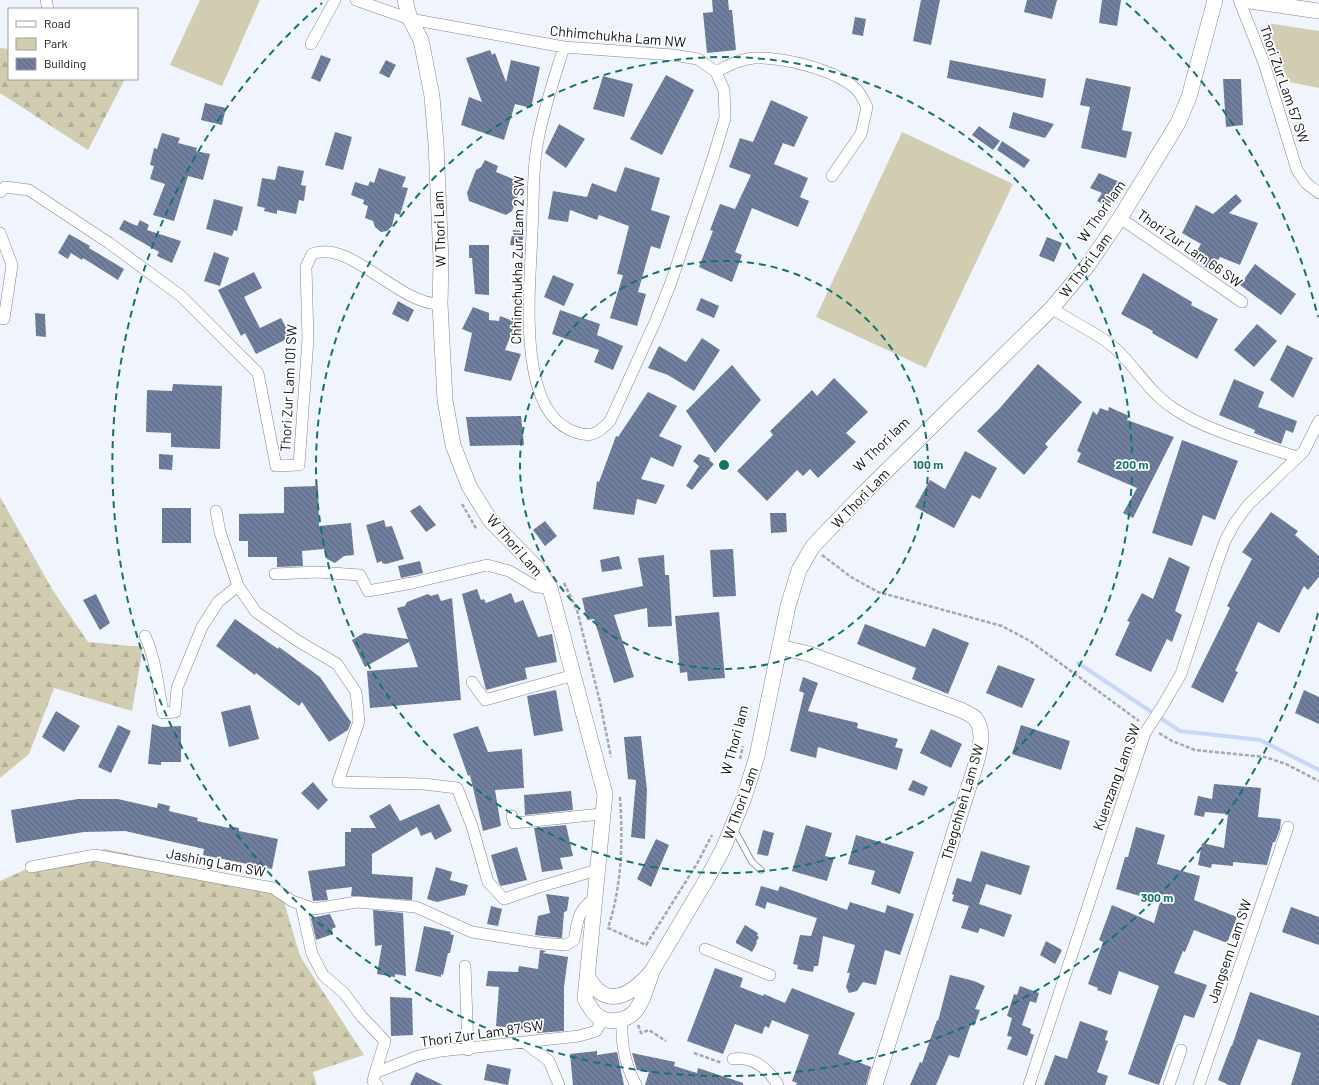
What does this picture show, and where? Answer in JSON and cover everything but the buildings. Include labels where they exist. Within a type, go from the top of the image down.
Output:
[{"type":"main road","name":"W Thori Lam","points":[[405,0],[410,19],[421,40],[432,96],[441,261],[440,304],[447,421],[452,445],[469,486],[490,520],[538,569],[550,588],[604,794],[585,999],[593,1011],[603,1019]]},
{"type":"main road","name":"W Thori Lam","points":[[626,1017],[638,1008],[652,972],[708,877],[732,827],[757,756],[793,585],[799,570],[813,546],[864,492],[1052,308],[1088,265],[1120,218],[1178,123],[1189,97],[1216,0]]},
{"type":"main road","points":[[1241,0],[1319,11]]},
{"type":"main road","name":"Thegchhen Lam SW","points":[[780,647],[809,654],[961,710],[975,718],[980,731],[981,745],[975,767],[875,1085]]},
{"type":"main road","name":"W Thori Lam","points":[[587,974],[597,991],[607,996],[621,996],[634,989],[652,972]]},
{"type":"main road","points":[[603,1019],[626,1017]]},
{"type":"street","points":[[310,44],[336,0]]},
{"type":"street","name":"Chhimchukha Lam NW","points":[[356,0],[410,19],[564,47],[673,55],[698,59],[716,72]]},
{"type":"street","name":"Thori Zur Lam 57 SW","points":[[1241,0],[1264,64],[1297,170],[1306,183],[1319,193]]},
{"type":"street","name":"Chhimchukha Zur Lam 2 SW","points":[[564,47],[546,104],[533,171],[528,325],[532,361],[540,391],[549,413],[565,427],[578,433],[589,435],[599,432],[610,421],[670,286],[725,118],[724,90],[716,72]]},
{"type":"street","points":[[716,72],[738,61],[754,58],[783,61],[806,65],[839,76],[857,90],[867,107],[861,134],[832,176]]},
{"type":"street","name":"Thori Zur Lam 101 SW","points":[[0,192],[5,187],[30,190],[115,248],[180,296],[200,314],[258,373],[276,466],[299,465],[308,339],[306,267],[312,254],[319,251],[330,251],[337,253],[350,259],[416,300],[440,304]]},
{"type":"street","name":"Thori Zur Lam 66 SW","points":[[1120,218],[1242,302]]},
{"type":"street","points":[[0,233],[12,265],[4,319],[0,318]]},
{"type":"street","points":[[1052,308],[1115,348],[1135,368],[1156,394],[1173,408],[1193,419],[1297,458]]},
{"type":"street","name":"Kuenzang Lam SW","points":[[1029,1085],[1148,729],[1181,674],[1225,540],[1234,524],[1248,505],[1304,451],[1319,421]]},
{"type":"street","points":[[216,511],[220,532],[238,586],[256,612],[298,641],[337,664],[356,692],[359,721],[338,782],[424,784],[457,788],[472,826],[488,882],[504,899],[597,870]]},
{"type":"street","points":[[275,574],[318,572],[360,575],[368,591],[412,583],[487,565],[509,571],[536,587],[550,588]]},
{"type":"street","points":[[145,636],[153,652],[156,682],[163,713],[175,712],[177,688],[202,627],[218,602],[238,586]]},
{"type":"street","points":[[472,682],[485,700],[574,675]]},
{"type":"street","points":[[512,816],[514,823],[601,814]]},
{"type":"street","name":"Jangsem Lam SW","points":[[1199,1085],[1288,827]]},
{"type":"street","name":"Jashing Lam SW","points":[[31,868],[95,855],[273,888],[292,901],[314,909],[357,902],[416,907],[472,932],[540,943],[566,945],[574,940],[581,911],[585,905],[594,899]]},
{"type":"street","points":[[301,904],[312,954],[323,974],[344,992],[362,1017],[385,1041],[373,1081],[377,1085]]},
{"type":"street","points":[[705,949],[770,975]]},
{"type":"street","points":[[465,966],[468,1050]]},
{"type":"street","points":[[626,1017],[621,1036],[629,1072],[636,1085]]},
{"type":"street","name":"Thori Zur Lam 87 SW","points":[[375,1073],[418,1056],[441,1051],[468,1050],[580,1036],[596,1031],[603,1019]]},
{"type":"street","points":[[524,1042],[549,1061],[559,1085]]},
{"type":"street","points":[[1169,1085],[1181,1050]]},
{"type":"street","points":[[733,1059],[740,1058],[766,1068],[778,1085]]},
{"type":"lane","points":[[732,827],[752,862],[761,870]]},
{"type":"path","points":[[813,546],[851,577],[878,592],[1002,626],[1030,641],[1148,729],[1172,741],[1195,750],[1265,757],[1286,764],[1319,781]]},
{"type":"path","name":"W Thori lam","points":[[738,764],[744,742]]},
{"type":"path","name":"W Thori lam","points":[[608,928],[646,945],[698,862],[712,834]]},
{"type":"path","points":[[626,1017],[638,1025],[641,1033],[649,1030],[666,1041]]},
{"type":"path","points":[[694,1053],[724,1064],[733,1059]]},
{"type":"green space","points":[[200,0],[260,0],[222,86],[170,65]]},
{"type":"green space","points":[[1266,23],[1319,31],[1319,88],[1289,82]]},
{"type":"green space","points":[[0,48],[8,49],[8,80],[124,80],[88,150],[0,93]]},
{"type":"green space","points":[[902,132],[1013,184],[926,368],[816,317]]},
{"type":"green space","points":[[0,497],[52,589],[88,642],[143,647],[132,711],[54,688],[29,754],[0,778]]},
{"type":"green space","points":[[105,849],[279,885],[300,956],[364,1055],[313,1072],[317,1085],[0,1085],[0,881],[38,864]]},
{"type":"waterway","points":[[1078,663],[1180,731],[1260,740],[1319,770]]}]
